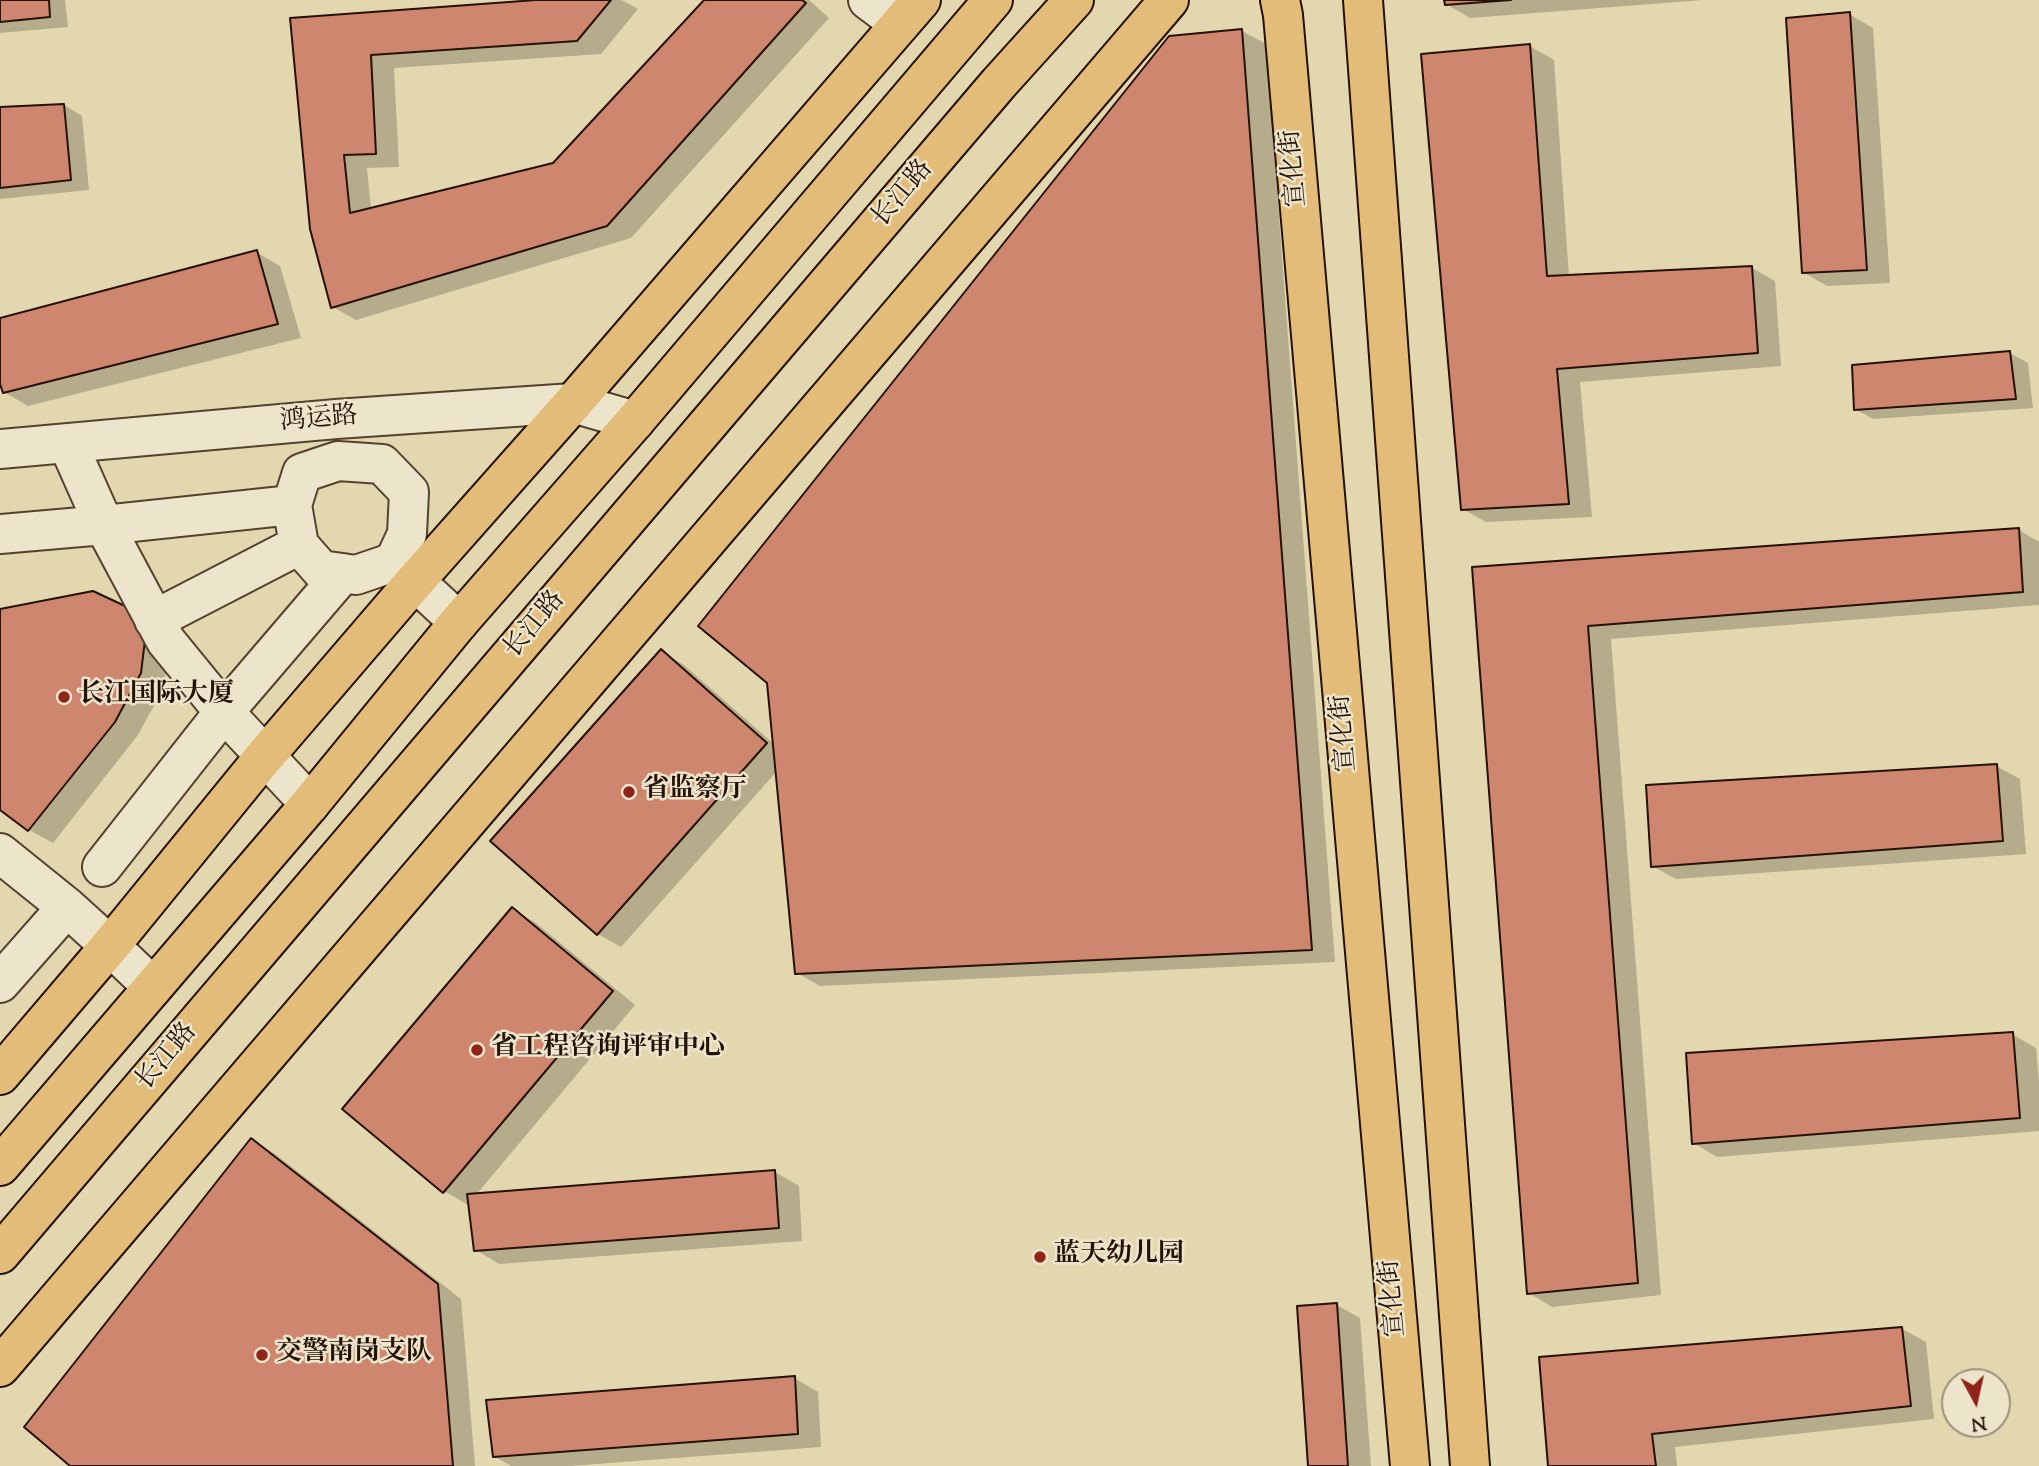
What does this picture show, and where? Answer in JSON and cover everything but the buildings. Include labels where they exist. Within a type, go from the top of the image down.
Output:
[{"type":"main road","points":[[0,1166],[310,804],[459,622],[635,421],[993,0]]},
{"type":"main road","name":"长江路","points":[[0,1254],[999,83],[1074,0]]},
{"type":"main road","points":[[0,1367],[1169,0]]},
{"type":"main road","points":[[1363,0],[1470,1466]]},
{"type":"main road","name":"宣化街","points":[[1277,5],[1410,1466]]},
{"type":"main road","points":[[0,1075],[110,946],[264,757],[405,571],[573,403],[910,12]]},
{"type":"street","points":[[868,0],[910,12]]},
{"type":"street","name":"鸿运路","points":[[0,449],[336,419],[573,403],[635,421]]},
{"type":"street","points":[[336,419],[338,461]]},
{"type":"street","points":[[68,444],[104,525],[166,641],[224,712],[310,804]]},
{"type":"street","points":[[405,571],[409,492],[382,464],[338,461],[302,473],[292,505],[299,545],[321,570],[356,575],[405,571],[459,622]]},
{"type":"street","points":[[0,534],[292,505]]},
{"type":"street","points":[[155,620],[299,545]]},
{"type":"street","points":[[102,867],[224,712],[342,573]]},
{"type":"street","points":[[0,853],[66,907],[153,987]]},
{"type":"street","points":[[0,983],[66,907]]},
{"type":"place","name":"长江国际大厦","points":[[64,697]]},
{"type":"place","name":"省监察厅","points":[[629,792]]},
{"type":"place","name":"省工程咨询评审中心","points":[[477,1050]]},
{"type":"place","name":"蓝天幼儿园","points":[[1040,1257]]},
{"type":"place","name":"交警南岗支队","points":[[262,1355]]}]
